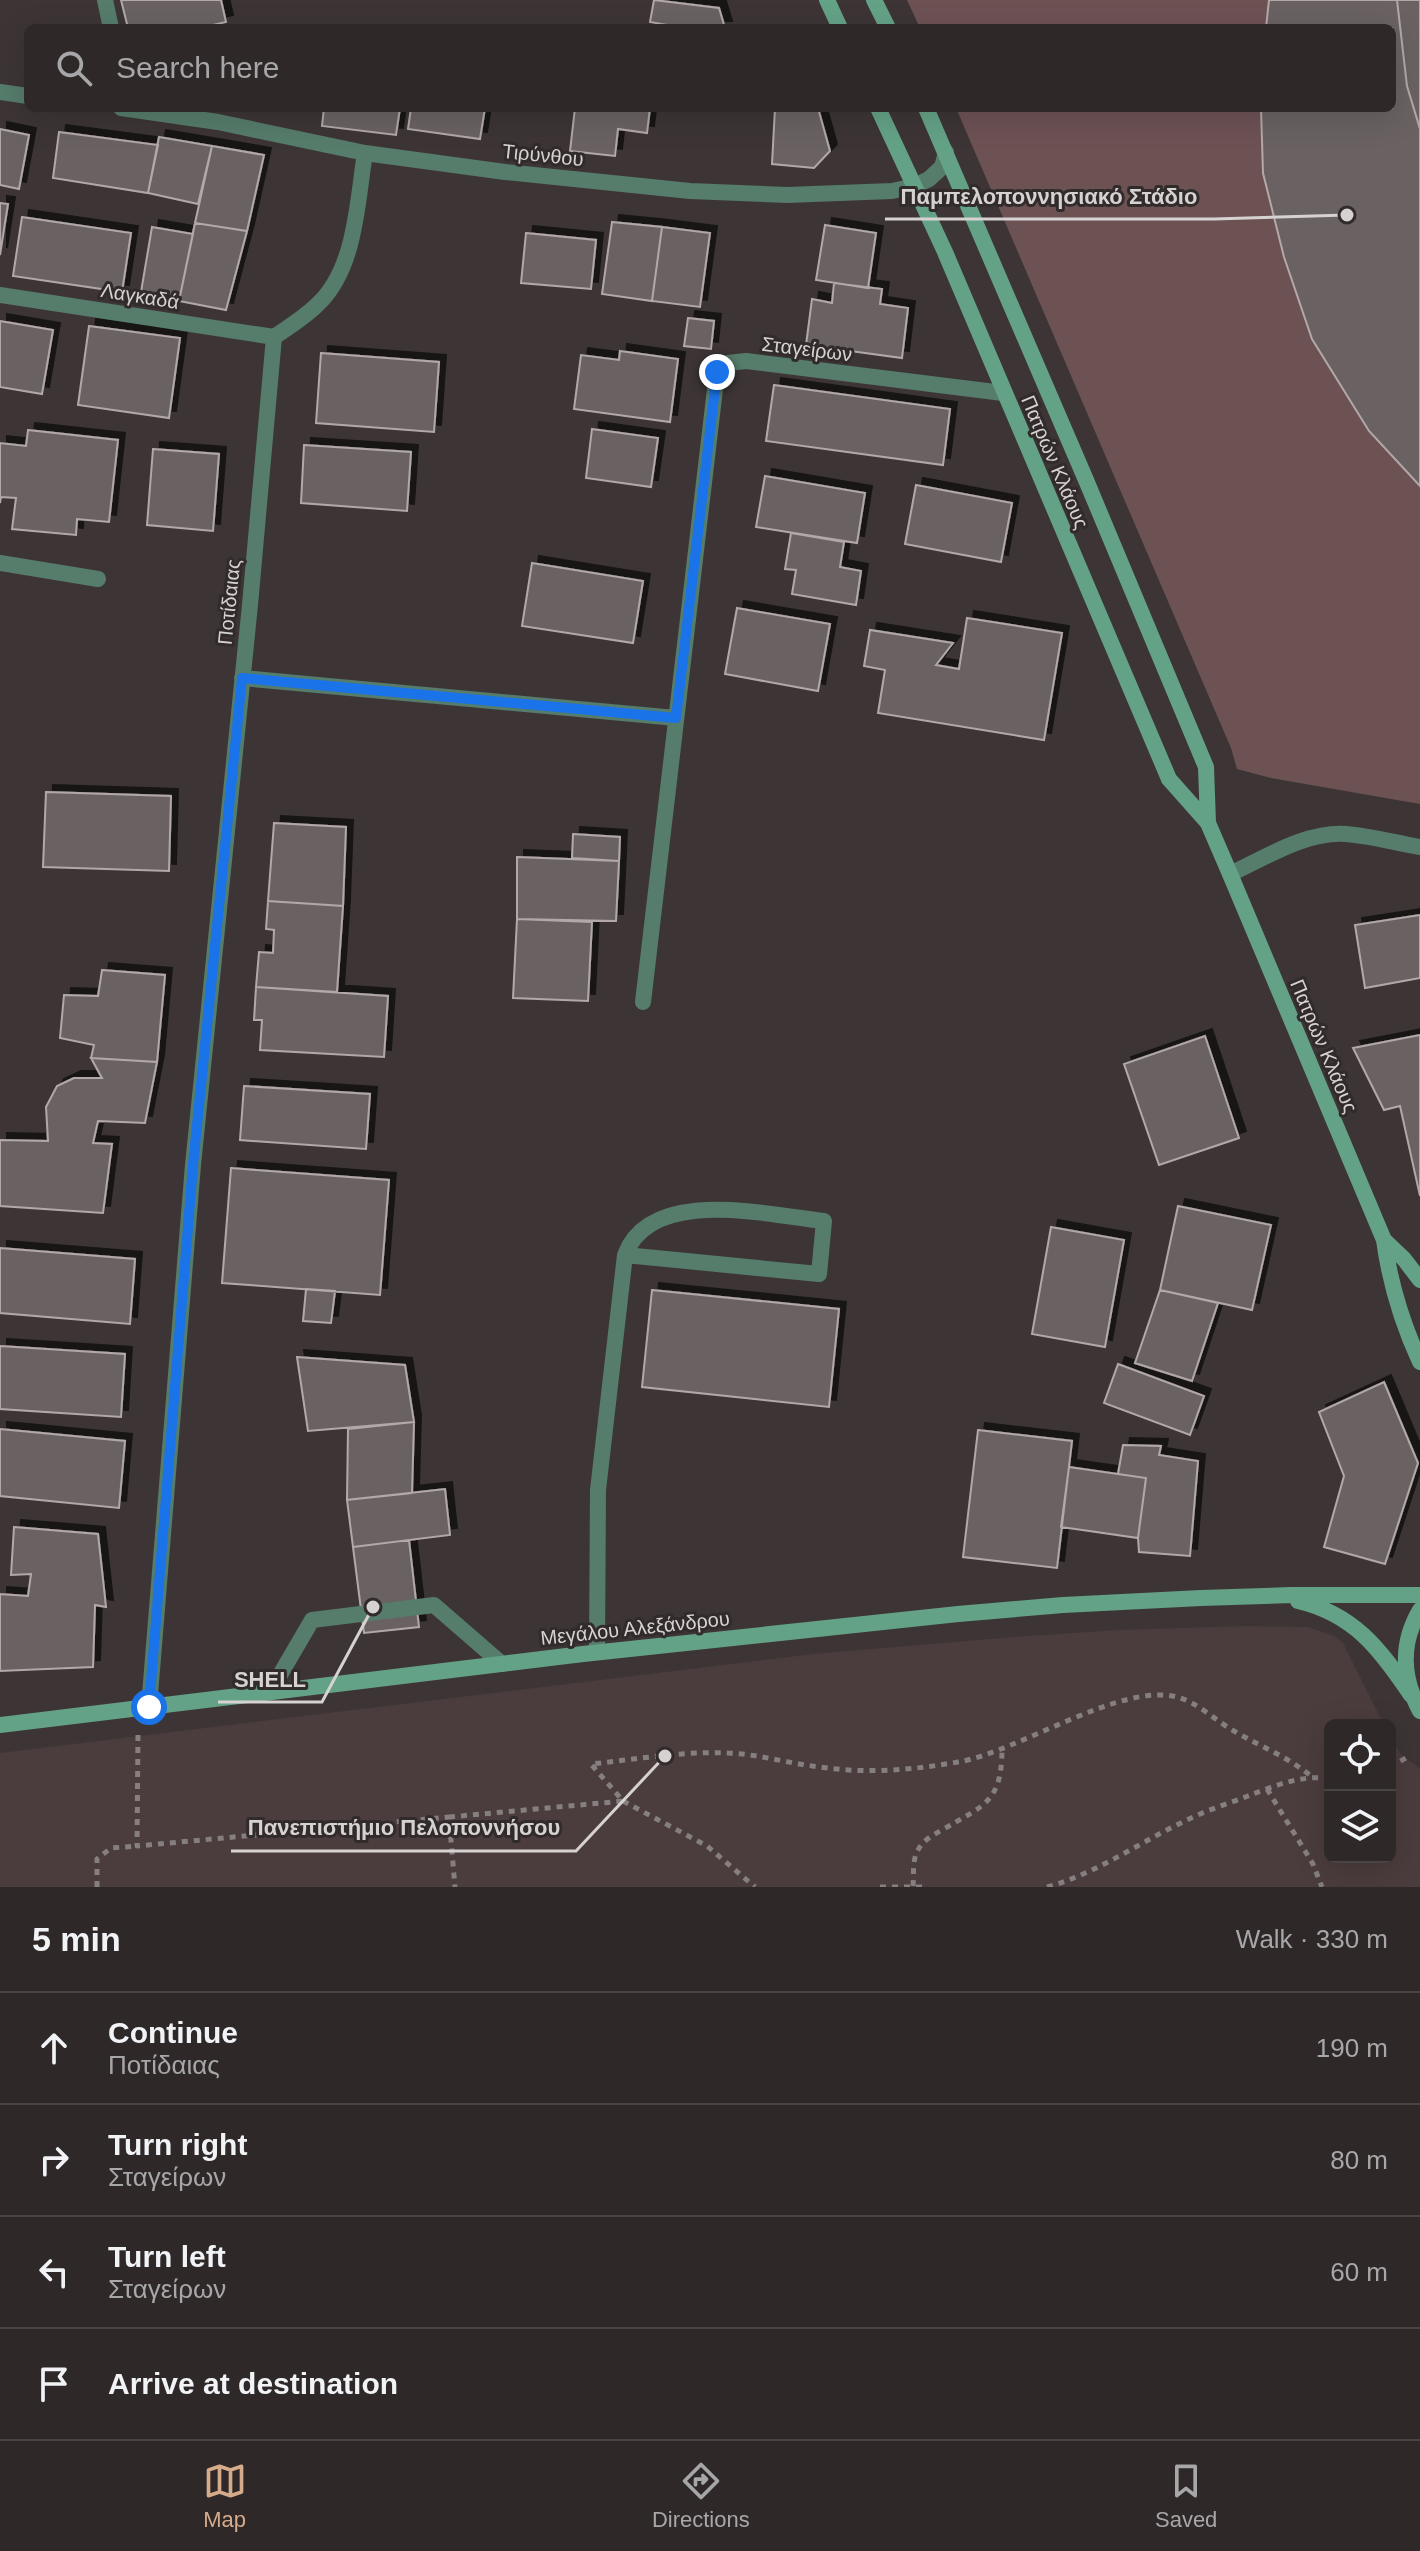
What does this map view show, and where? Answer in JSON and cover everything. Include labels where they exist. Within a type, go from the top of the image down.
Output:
[{"type":"main road","points":[[827,0],[838,24]]},
{"type":"main road","points":[[874,0],[886,24]]},
{"type":"main road","name":"Πατρών Κλάους","points":[[880,112],[915,186],[1169,779],[1208,823],[1384,1240]]},
{"type":"main road","name":"Πατρών Κλάους","points":[[928,112],[1206,767],[1208,823]]},
{"type":"main road","points":[[1384,1240],[1420,1280]]},
{"type":"main road","points":[[1384,1240],[1388,1271],[1400,1314],[1420,1362]]},
{"type":"main road","points":[[1277,1596],[1420,1595]]},
{"type":"main road","points":[[1277,1596],[1327,1609],[1352,1624],[1373,1642],[1420,1711]]},
{"type":"main road","name":"Μεγάλου Αλεξάνδρου","points":[[0,1725],[597,1652],[1063,1605],[1277,1596]]},
{"type":"main road","points":[[1411,1695],[1405,1674],[1405,1653],[1409,1632],[1420,1610]]},
{"type":"street","points":[[105,0],[110,24]]},
{"type":"street","points":[[0,92],[24,95]]},
{"type":"street","name":"Τιρύνθου","points":[[154,112],[218,122],[365,153],[505,172],[690,191],[874,194],[915,186],[937,172],[945,161],[946,152]]},
{"type":"street","points":[[274,337],[319,304],[341,270],[350,241],[365,153]]},
{"type":"street","name":"Λαγκαδά","points":[[0,295],[274,337]]},
{"type":"street","name":"Ποτίδαιας","points":[[149,1707],[193,1165],[274,337]]},
{"type":"street","name":"Σταγείρων","points":[[643,1002],[717,372],[728,363],[746,361],[1003,393]]},
{"type":"street","points":[[0,563],[98,579]]},
{"type":"street","points":[[242,678],[676,718]]},
{"type":"street","points":[[1230,874],[1298,843],[1323,836],[1345,834],[1420,847]]},
{"type":"street","points":[[597,1652],[598,1490],[625,1255],[630,1243],[655,1221],[682,1213],[723,1210],[824,1221],[819,1274],[625,1255]]},
{"type":"street","points":[[270,1692],[312,1620],[434,1605],[502,1664]]},
{"type":"path","points":[[755,1887],[707,1846],[623,1801],[591,1764],[741,1754],[821,1768],[884,1772],[962,1762],[1115,1704],[1141,1698],[1178,1697],[1294,1762],[1312,1777]]},
{"type":"path","points":[[137,1846],[136,1749],[149,1707]]},
{"type":"path","points":[[913,1886],[915,1860],[920,1846],[928,1838],[977,1811],[990,1799],[1001,1775],[1002,1748]]},
{"type":"path","points":[[1396,1764],[1406,1758]]},
{"type":"path","points":[[1047,1887],[1096,1870],[1186,1820],[1267,1789],[1312,1777],[1324,1778]]},
{"type":"path","points":[[1267,1789],[1313,1864],[1322,1887]]},
{"type":"path","points":[[97,1887],[97,1859],[111,1848],[623,1801]]},
{"type":"path","points":[[449,1817],[455,1887]]},
{"type":"path","points":[[880,1887],[926,1887]]},
{"type":"shaded area","points":[[907,0],[1420,0],[1420,804],[1271,778],[1237,769],[1231,748],[958,112],[1396,112],[1396,24],[918,24]]},
{"type":"shaded area","points":[[1308,1627],[1334,1636],[1343,1643],[1381,1719],[1324,1719],[1324,1863],[1396,1863],[1396,1747],[1420,1769],[1420,1887],[0,1887],[0,1753],[814,1654],[1119,1630]]},
{"type":"building","points":[[121,0],[221,0],[226,22],[217,24],[127,24]]},
{"type":"building","points":[[654,0],[719,8],[724,24],[661,24],[650,22]]},
{"type":"building","points":[[1269,0],[1420,0],[1420,486],[1369,431],[1312,339],[1284,257],[1263,173],[1261,112],[1396,112],[1396,24],[1266,24]]},
{"type":"building","points":[[1269,0],[1397,0],[1407,86],[1420,129],[1420,486],[1369,431],[1312,339],[1284,257],[1263,173],[1261,112],[1396,112],[1396,24],[1266,24]]},
{"type":"building","points":[[324,112],[399,112],[396,135],[322,126]]},
{"type":"building","points":[[410,112],[484,112],[480,139],[408,129]]},
{"type":"building","points":[[575,112],[650,112],[647,133],[618,129],[615,156],[570,151]]},
{"type":"building","points":[[775,112],[819,112],[830,151],[814,168],[772,164]]},
{"type":"building","points":[[0,129],[29,135],[19,189],[0,185]]},
{"type":"building","points":[[59,132],[158,145],[148,193],[53,178]]},
{"type":"building","points":[[159,137],[212,146],[198,204],[148,193]]},
{"type":"building","points":[[212,146],[264,155],[247,231],[195,223]]},
{"type":"building","points":[[0,203],[8,204],[0,255]]},
{"type":"building","points":[[22,217],[131,233],[122,292],[13,276]]},
{"type":"building","points":[[612,222],[662,227],[652,301],[602,294]]},
{"type":"building","points":[[195,223],[247,231],[226,310],[179,301]]},
{"type":"building","points":[[825,225],[876,233],[868,288],[816,280]]},
{"type":"building","points":[[152,227],[193,234],[179,301],[141,292]]},
{"type":"building","points":[[662,227],[710,233],[700,307],[652,301]]},
{"type":"building","points":[[526,233],[596,240],[591,289],[521,283]]},
{"type":"building","points":[[834,283],[882,289],[880,304],[908,308],[902,358],[806,345],[812,299],[832,303]]},
{"type":"building","points":[[688,318],[714,321],[711,349],[684,346]]},
{"type":"building","points":[[0,321],[53,330],[42,394],[0,387]]},
{"type":"building","points":[[89,326],[180,338],[169,418],[78,405]]},
{"type":"building","points":[[620,351],[678,359],[670,422],[574,409],[581,355],[619,360]]},
{"type":"building","points":[[321,353],[439,362],[434,432],[316,423]]},
{"type":"building","points":[[774,385],[950,409],[943,465],[766,441]]},
{"type":"building","points":[[592,429],[658,438],[651,487],[586,478]]},
{"type":"building","points":[[28,430],[118,440],[109,522],[77,519],[76,535],[12,529],[16,498],[1,497],[0,503],[0,443],[26,446]]},
{"type":"building","points":[[304,445],[411,452],[407,511],[301,503]]},
{"type":"building","points":[[153,449],[219,454],[213,531],[147,525]]},
{"type":"building","points":[[765,476],[865,493],[857,543],[756,527]]},
{"type":"building","points":[[916,485],[1012,503],[1001,562],[905,544]]},
{"type":"building","points":[[791,533],[844,542],[840,567],[861,571],[856,605],[792,594],[796,570],[785,569]]},
{"type":"building","points":[[532,563],[643,581],[633,643],[522,626]]},
{"type":"building","points":[[737,608],[830,624],[818,691],[725,674]]},
{"type":"building","points":[[967,618],[1062,633],[1044,740],[878,713],[885,670],[864,666],[870,630],[953,643],[936,665],[959,669]]},
{"type":"building","points":[[46,792],[171,796],[169,871],[43,867]]},
{"type":"building","points":[[274,823],[346,827],[343,906],[268,901]]},
{"type":"building","points":[[573,834],[620,837],[619,861],[572,858]]},
{"type":"building","points":[[517,857],[619,861],[616,921],[517,919]]},
{"type":"building","points":[[268,901],[343,906],[337,992],[256,987],[259,952],[273,953],[274,930],[266,929]]},
{"type":"building","points":[[1420,915],[1420,978],[1365,988],[1355,925]]},
{"type":"building","points":[[517,919],[592,922],[588,1001],[513,998]]},
{"type":"building","points":[[102,970],[165,975],[157,1062],[91,1058],[94,1045],[60,1038],[64,995],[98,996]]},
{"type":"building","points":[[256,987],[388,996],[384,1057],[260,1050],[262,1020],[254,1020]]},
{"type":"building","points":[[1420,1035],[1420,1196],[1400,1106],[1384,1110],[1353,1048]]},
{"type":"building","points":[[1205,1036],[1239,1138],[1159,1165],[1124,1064]]},
{"type":"building","points":[[91,1058],[157,1062],[145,1123],[98,1121],[93,1143],[112,1144],[103,1213],[0,1206],[0,1140],[48,1141],[46,1107],[57,1086],[74,1078],[102,1078]]},
{"type":"building","points":[[244,1086],[370,1094],[366,1149],[240,1140]]},
{"type":"building","points":[[231,1168],[389,1180],[380,1295],[222,1283]]},
{"type":"building","points":[[1178,1206],[1271,1225],[1252,1310],[1160,1290]]},
{"type":"building","points":[[1051,1227],[1124,1240],[1105,1347],[1032,1334]]},
{"type":"building","points":[[0,1248],[135,1259],[130,1324],[0,1313]]},
{"type":"building","points":[[306,1289],[335,1291],[331,1323],[303,1321]]},
{"type":"building","points":[[652,1290],[839,1309],[829,1407],[642,1387]]},
{"type":"building","points":[[1160,1290],[1218,1303],[1192,1381],[1135,1363]]},
{"type":"building","points":[[0,1346],[125,1354],[121,1417],[0,1409]]},
{"type":"building","points":[[297,1357],[405,1365],[414,1422],[308,1431]]},
{"type":"building","points":[[1118,1364],[1204,1396],[1190,1435],[1104,1403]]},
{"type":"building","points":[[1384,1382],[1418,1463],[1385,1564],[1324,1547],[1344,1476],[1319,1412]]},
{"type":"building","points":[[414,1422],[412,1493],[347,1500],[348,1429]]},
{"type":"building","points":[[0,1429],[125,1441],[119,1508],[0,1496]]},
{"type":"building","points":[[978,1430],[1072,1441],[1057,1568],[963,1557]]},
{"type":"building","points":[[1123,1445],[1161,1446],[1159,1455],[1198,1461],[1190,1556],[1139,1552],[1146,1478],[1118,1474]]},
{"type":"building","points":[[1069,1467],[1146,1478],[1138,1538],[1061,1527]]},
{"type":"building","points":[[445,1489],[450,1535],[353,1547],[347,1500]]},
{"type":"building","points":[[14,1527],[98,1534],[106,1607],[95,1605],[93,1667],[0,1671],[0,1594],[28,1596],[31,1574],[11,1575]]},
{"type":"building","points":[[409,1540],[419,1627],[364,1633],[353,1547]]},
{"type":"place","name":"Παμπελοποννησιακό Στάδιο","points":[[1347,215]]},
{"type":"place","name":"SHELL","points":[[373,1607]]},
{"type":"place","name":"Πανεπιστήμιο Πελοποννήσου","points":[[665,1756]]},
{"type":"route","points":[[149,1707],[193,1165],[242,678],[676,718],[717,372]]}]
